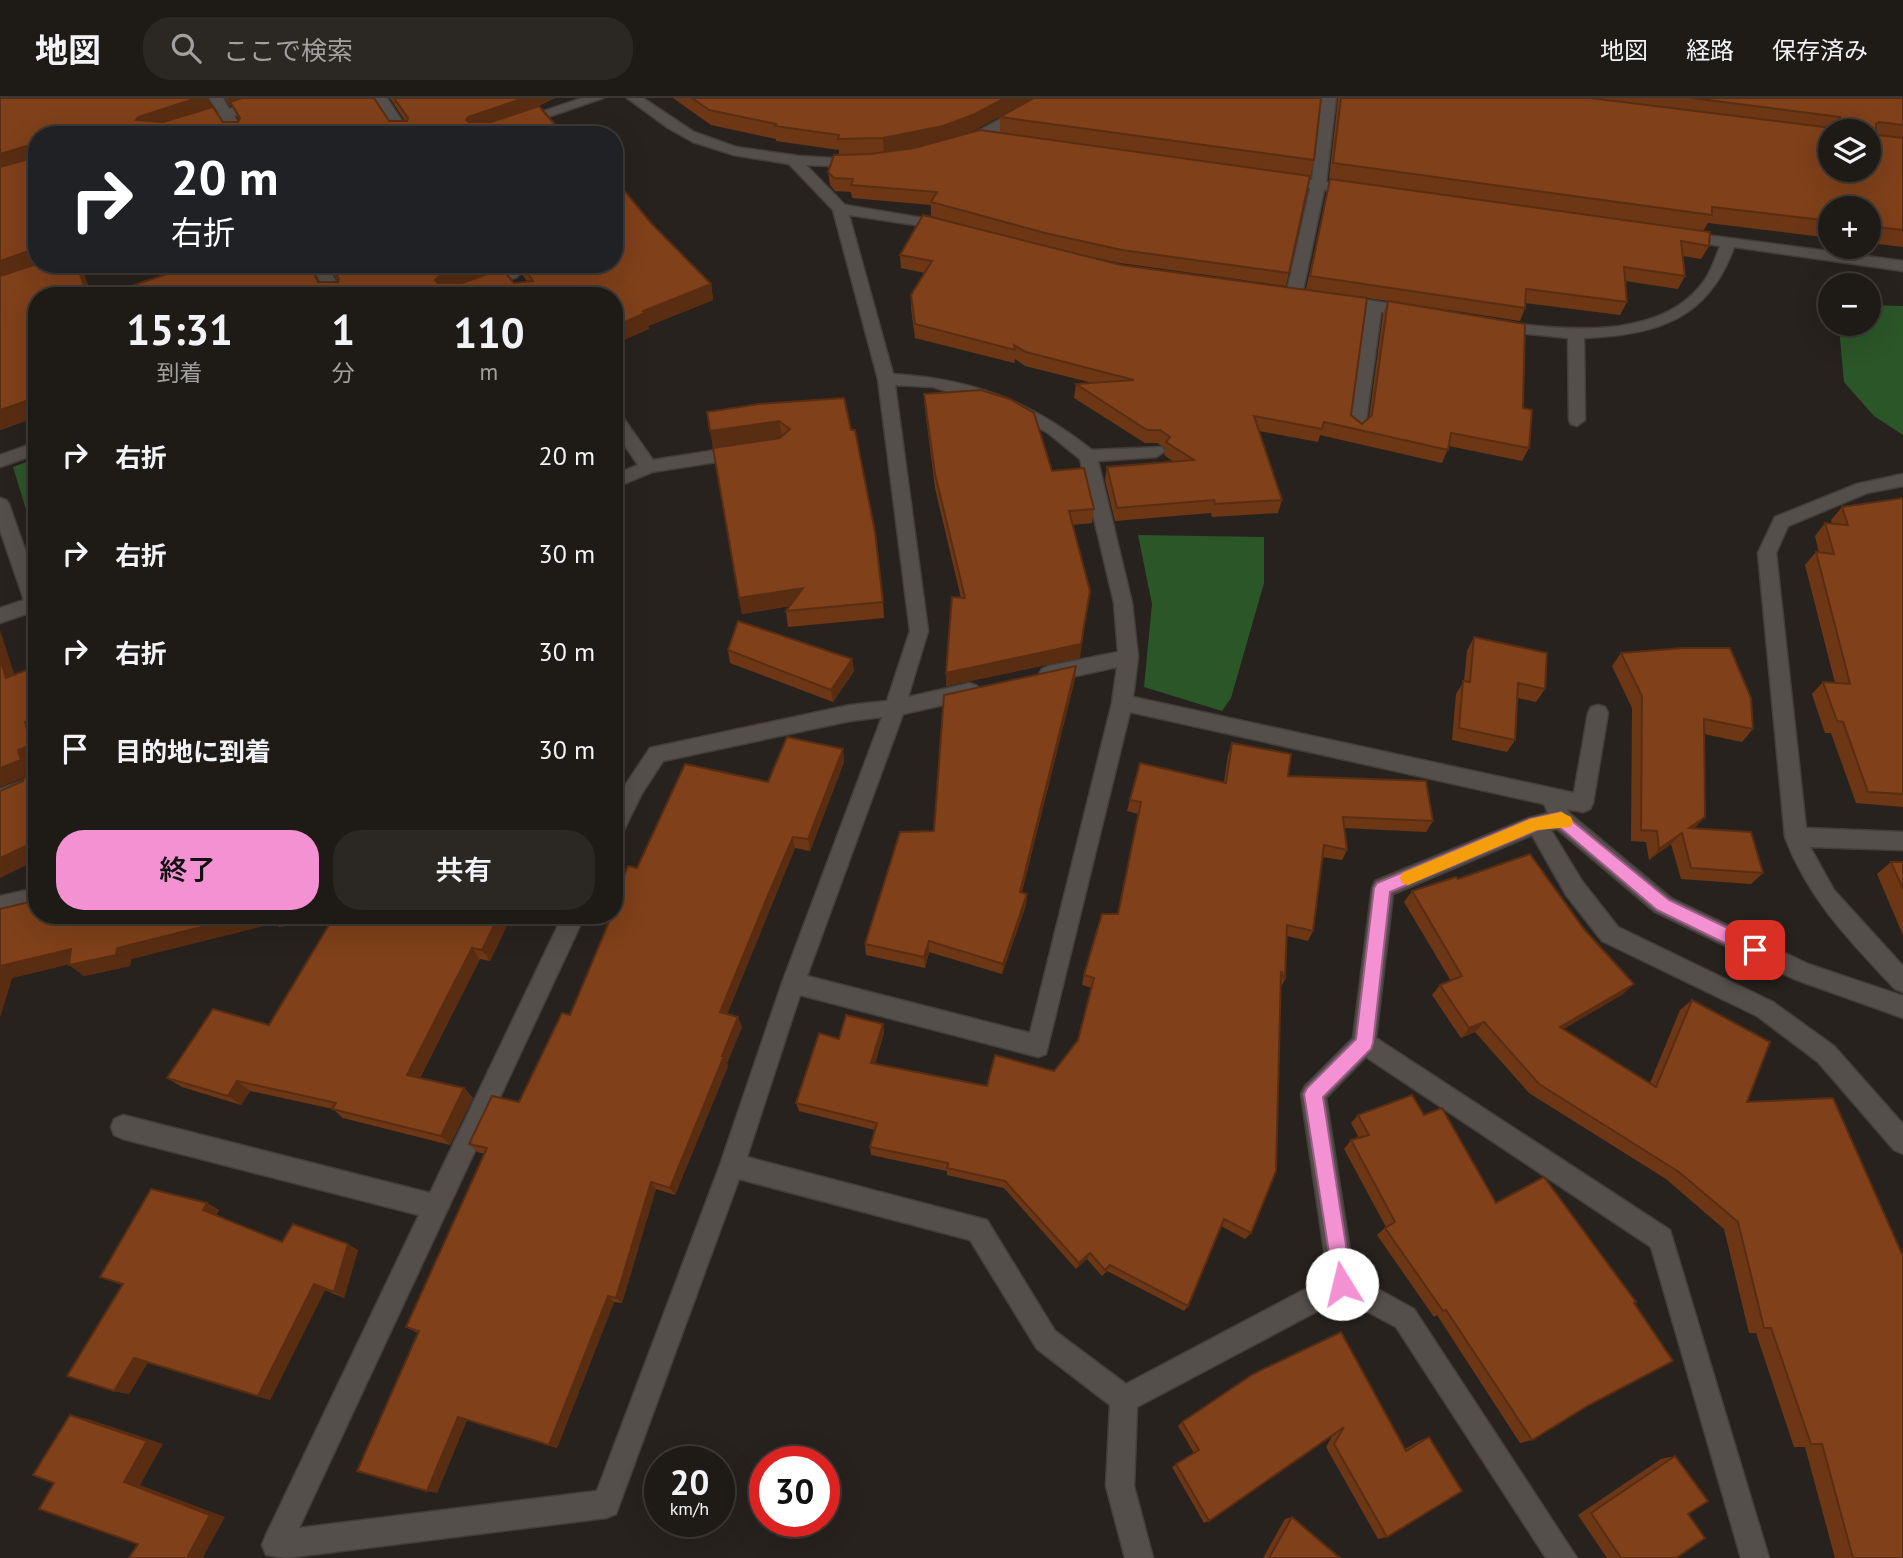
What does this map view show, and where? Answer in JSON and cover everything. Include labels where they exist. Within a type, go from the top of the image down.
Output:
[{"type":"street","points":[[216,98],[232,126]]},
{"type":"street","points":[[184,126],[281,98]]},
{"type":"street","points":[[380,98],[398,126]]},
{"type":"street","points":[[509,126],[596,98]]},
{"type":"street","points":[[634,98],[698,139],[744,152],[826,163],[867,162]]},
{"type":"street","points":[[945,148],[982,137],[1048,98]]},
{"type":"street","points":[[1329,98],[1301,296],[1428,314]]},
{"type":"street","points":[[982,137],[1009,141]]},
{"type":"street","points":[[570,924],[275,1545],[606,1504],[732,1165],[793,984],[895,708],[919,631],[886,379],[839,209],[792,159]]},
{"type":"street","points":[[1264,177],[1373,192]]},
{"type":"street","points":[[839,209],[942,224],[967,232]]},
{"type":"street","points":[[1674,234],[1903,266]]},
{"type":"street","points":[[1482,323],[1523,330],[1576,332],[1640,328],[1676,314],[1702,294],[1718,271],[1729,242]]},
{"type":"street","points":[[478,287],[512,275]]},
{"type":"street","points":[[1357,428],[1374,305]]},
{"type":"street","points":[[1576,332],[1577,420]]},
{"type":"street","points":[[793,984],[1038,1046],[1122,703],[1128,657],[1123,603],[1088,456],[1054,429],[1016,407],[934,382],[886,379]]},
{"type":"street","points":[[623,430],[649,467]]},
{"type":"street","points":[[623,478],[649,467],[755,450]]},
{"type":"street","points":[[0,461],[28,451]]},
{"type":"street","points":[[1088,456],[1156,451]]},
{"type":"street","points":[[1903,480],[1863,488],[1781,522],[1767,553],[1796,837],[1802,858],[1831,905],[1903,982]]},
{"type":"street","points":[[0,504],[28,583]]},
{"type":"street","points":[[0,616],[28,607]]},
{"type":"street","points":[[1024,680],[1128,657]]},
{"type":"street","points":[[623,811],[633,790],[657,754],[850,713],[895,708],[986,688]]},
{"type":"street","points":[[1122,703],[1583,803],[1598,713]]},
{"type":"street","points":[[0,798],[28,787]]},
{"type":"street","points":[[1550,797],[1561,819],[1663,905],[1802,972],[1903,1007]]},
{"type":"street","points":[[1342,1284],[1313,1094],[1364,1043],[1383,888],[1536,824],[1561,819]]},
{"type":"street","points":[[1536,824],[1574,888],[1610,934],[1765,1009],[1826,1055],[1903,1142]]},
{"type":"street","points":[[1796,837],[1903,841]]},
{"type":"street","points":[[0,906],[28,899]]},
{"type":"street","points":[[1364,1043],[1661,1239],[1755,1558]]},
{"type":"street","points":[[123,1127],[436,1207]]},
{"type":"street","points":[[732,1165],[978,1229],[1046,1340],[1124,1399]]},
{"type":"street","points":[[1124,1399],[1342,1284]]},
{"type":"street","points":[[1342,1284],[1405,1318],[1563,1558]]},
{"type":"street","points":[[1124,1399],[1120,1486],[1139,1558]]},
{"type":"green space","points":[[1881,305],[1903,306],[1903,435],[1874,416],[1844,382],[1840,336],[1881,336]]},
{"type":"green space","points":[[28,461],[28,516],[13,467]]},
{"type":"green space","points":[[1138,535],[1264,537],[1264,583],[1231,698],[1222,711],[1144,687],[1152,604]]},
{"type":"building","points":[[0,98],[197,98],[138,117],[136,120],[163,122],[213,107],[223,122],[238,122],[240,118],[230,102],[242,98],[374,98],[389,121],[407,121],[408,118],[394,98],[524,98],[466,120],[491,122],[539,106],[556,126],[28,126],[28,147],[0,154]]},
{"type":"building","points":[[692,98],[1005,98],[975,114],[943,126],[883,138],[838,139],[839,135],[775,126],[776,124],[709,110]]},
{"type":"building","points":[[1034,98],[1321,98],[1314,160],[1000,117]]},
{"type":"building","points":[[1341,98],[1590,98],[1818,126],[1818,182],[1881,182],[1881,135],[1903,138],[1903,230],[1881,227],[1881,196],[1818,196],[1818,220],[1712,207],[1712,215],[1333,163]]},
{"type":"building","points":[[1692,98],[1903,98],[1903,125],[1881,122],[1881,119],[1840,119]]},
{"type":"building","points":[[980,130],[1310,176],[1289,273],[1122,250],[1045,233],[931,202],[937,192],[851,185],[853,179],[834,178],[828,172],[834,155],[870,154],[914,148]]},
{"type":"building","points":[[28,159],[28,251],[0,261],[0,167]]},
{"type":"building","points":[[1330,179],[1710,232],[1709,246],[1681,241],[1685,276],[1624,267],[1627,302],[1526,289],[1525,308],[1310,276]]},
{"type":"building","points":[[623,189],[651,223],[711,284],[643,311],[645,313],[623,323],[623,287],[128,287],[170,273],[314,273],[318,282],[338,282],[336,273],[445,273],[435,280],[438,283],[462,283],[491,273],[505,273],[514,283],[533,281],[527,273],[623,273]]},
{"type":"building","points":[[923,215],[1121,265],[1367,298],[1351,415],[1362,424],[1372,415],[1388,301],[1525,324],[1523,408],[1532,410],[1529,448],[1451,433],[1448,450],[1324,422],[1322,429],[1254,416],[1282,500],[1215,504],[1214,500],[1117,508],[1107,467],[1194,460],[1166,442],[1170,437],[1160,430],[1147,430],[1076,384],[1134,380],[1026,352],[1014,345],[1015,350],[915,324],[911,295],[932,261],[900,255]]},
{"type":"building","points":[[28,267],[28,273],[79,273],[85,287],[28,287],[28,400],[0,410],[0,276]]},
{"type":"building","points":[[981,390],[1010,399],[1034,413],[1052,471],[1084,468],[1094,509],[1069,511],[1090,591],[1081,644],[946,673],[952,597],[965,598],[935,474],[924,394]]},
{"type":"building","points":[[844,398],[851,430],[855,430],[875,532],[883,602],[786,611],[803,588],[739,598],[713,448],[780,438],[790,429],[779,421],[710,431],[707,412],[759,404]]},
{"type":"building","points":[[1903,498],[1903,794],[1868,792],[1843,722],[1837,721],[1823,682],[1850,684],[1816,552],[1834,554],[1825,523],[1848,525],[1842,507]]},
{"type":"building","points":[[738,621],[852,659],[831,690],[728,650]]},
{"type":"building","points":[[1474,637],[1547,653],[1545,689],[1518,683],[1515,740],[1459,728],[1463,681],[1470,682]]},
{"type":"building","points":[[1683,648],[1730,648],[1751,698],[1753,729],[1704,719],[1705,817],[1689,828],[1751,832],[1763,873],[1691,868],[1682,833],[1659,849],[1657,831],[1641,830],[1642,696],[1621,653]]},
{"type":"building","points":[[0,659],[6,678],[28,669],[28,721],[25,722],[28,746],[18,750],[21,760],[0,768]]},
{"type":"building","points":[[1076,666],[1020,892],[1027,894],[1003,964],[929,941],[924,957],[865,944],[900,832],[934,831],[944,695]]},
{"type":"building","points":[[787,737],[843,749],[808,839],[793,837],[766,900],[720,1012],[738,1017],[724,1056],[670,1188],[651,1182],[616,1298],[608,1296],[549,1445],[458,1417],[427,1491],[357,1471],[419,1331],[406,1327],[487,1148],[469,1144],[492,1096],[519,1102],[562,1013],[570,1015],[608,924],[623,924],[623,878],[628,866],[637,868],[685,764],[768,782]]},
{"type":"building","points":[[1232,743],[1291,754],[1288,776],[1426,781],[1433,821],[1343,817],[1347,850],[1324,845],[1313,931],[1287,925],[1285,979],[1281,971],[1276,1171],[1251,1233],[1224,1219],[1188,1306],[1110,1265],[1105,1270],[1090,1253],[1079,1263],[1005,1181],[947,1168],[948,1163],[870,1147],[877,1123],[796,1103],[819,1033],[839,1039],[846,1015],[883,1024],[871,1063],[987,1086],[995,1055],[1054,1071],[1078,1040],[1094,978],[1084,975],[1102,914],[1118,914],[1141,802],[1130,800],[1140,763],[1226,783]]},
{"type":"building","points":[[25,774],[28,784],[28,845],[0,858],[0,791],[23,781]]},
{"type":"building","points":[[1530,854],[1584,929],[1634,984],[1560,1027],[1656,1087],[1692,1000],[1770,1042],[1747,1102],[1833,1098],[1903,1254],[1903,1558],[1853,1558],[1822,1444],[1811,1444],[1771,1328],[1764,1328],[1738,1222],[1679,1172],[1539,1084],[1484,1022],[1469,1028],[1440,985],[1462,976],[1412,891],[1456,877],[1458,879]]},
{"type":"building","points":[[1891,862],[1903,862],[1903,889]]},
{"type":"building","points":[[28,902],[28,924],[214,924],[117,948],[116,955],[69,965],[71,949],[0,966],[0,909]]},
{"type":"building","points":[[330,924],[495,924],[482,950],[472,948],[407,1075],[464,1088],[441,1136],[332,1109],[336,1103],[237,1081],[228,1096],[167,1078],[213,1009],[269,1025]]},
{"type":"building","points":[[1412,1095],[1424,1115],[1442,1108],[1496,1203],[1544,1177],[1636,1302],[1634,1303],[1673,1361],[1589,1405],[1532,1440],[1446,1310],[1443,1311],[1385,1228],[1395,1222],[1351,1140],[1369,1135],[1358,1115]]},
{"type":"building","points":[[151,1189],[207,1203],[203,1210],[282,1242],[293,1224],[348,1244],[334,1292],[314,1284],[258,1396],[134,1358],[114,1391],[67,1376],[123,1284],[100,1277]]},
{"type":"building","points":[[1341,1332],[1406,1451],[1429,1437],[1462,1491],[1387,1537],[1334,1444],[1344,1427],[1209,1521],[1176,1464],[1199,1450],[1182,1422],[1253,1374]]},
{"type":"building","points":[[70,1415],[147,1441],[124,1482],[210,1515],[188,1556],[194,1558],[129,1558],[138,1544],[39,1509],[54,1483],[33,1475]]},
{"type":"building","points":[[1675,1456],[1708,1501],[1688,1514],[1705,1538],[1676,1558],[1621,1558],[1591,1513]]},
{"type":"building","points":[[1292,1517],[1340,1558],[1269,1558]]},
{"type":"slow traffic","points":[[1408,878],[1536,824],[1561,819],[1565,822]]},
{"type":"route","points":[[1342,1284],[1313,1094],[1364,1043],[1383,888],[1536,824],[1561,819],[1663,905],[1755,950]]}]
